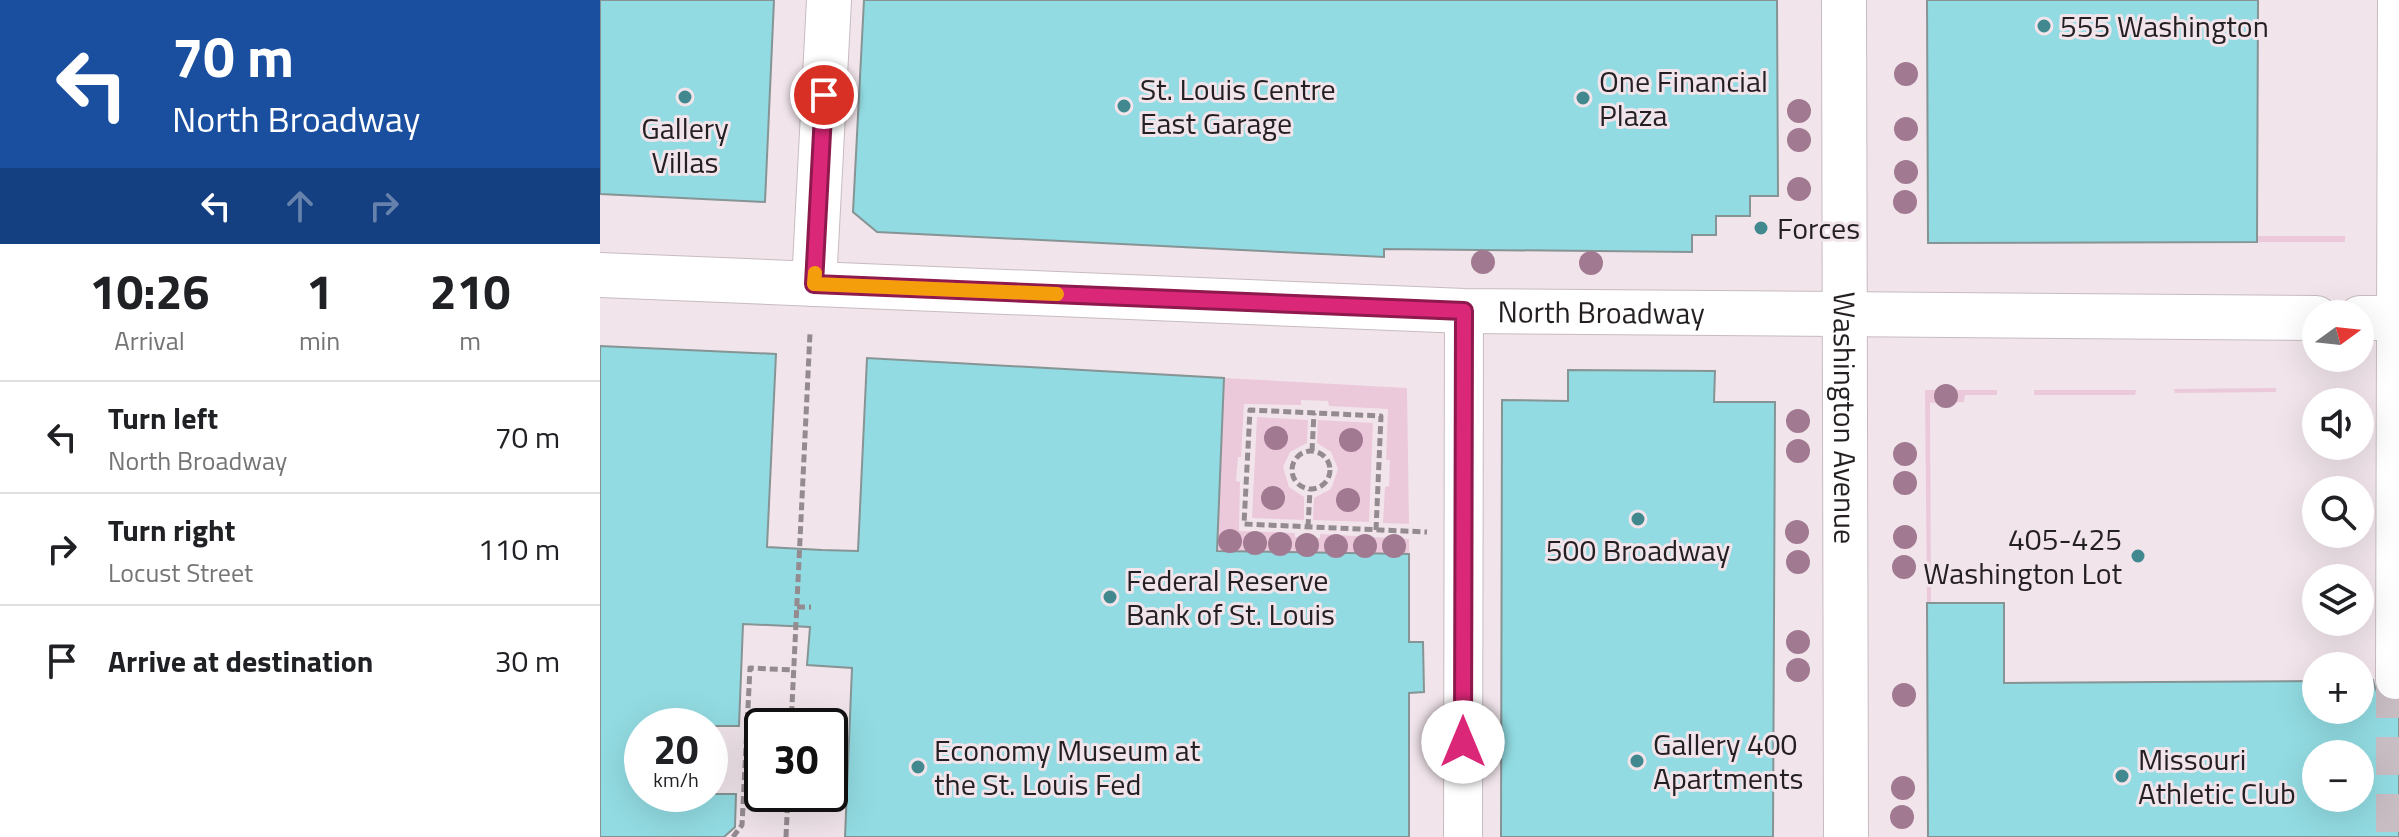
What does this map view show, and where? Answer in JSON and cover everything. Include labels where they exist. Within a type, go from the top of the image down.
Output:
[{"type":"main road","points":[[814,284],[829,0]]},
{"type":"main road","name":"Washington Avenue","points":[[1844,0],[1846,837]]},
{"type":"main road","name":"North Broadway","points":[[600,275],[1464,311],[2302,318]]},
{"type":"street","points":[[2395,680],[2385,318],[2397,0]]},
{"type":"street","points":[[1463,837],[1464,311]]},
{"type":"path","points":[[792,708],[810,333]]},
{"type":"path","points":[[1376,530],[1381,416],[1250,410],[1244,524],[1376,530],[1406,531]]},
{"type":"path","points":[[1312,451],[1314,413]]},
{"type":"path","points":[[1305,451],[1312,451],[1324,456],[1330,474],[1322,486],[1310,490],[1299,486],[1291,469],[1295,458],[1305,451]]},
{"type":"path","points":[[1308,527],[1310,490]]},
{"type":"path","points":[[797,607],[811,607]]},
{"type":"path","points":[[733,837],[742,825],[750,668],[794,670]]},
{"type":"path","points":[[786,837],[787,812]]},
{"type":"shaded area","points":[[2257,236],[2345,236],[2345,242],[2258,242]]},
{"type":"shaded area","points":[[1224,378],[1407,388],[1409,524],[1383,523],[1385,487],[1389,486],[1390,460],[1386,460],[1388,409],[1329,406],[1328,401],[1301,400],[1301,405],[1244,404],[1241,457],[1238,457],[1236,481],[1240,482],[1239,531],[1295,533],[1295,537],[1320,538],[1320,534],[1409,539],[1409,554],[1217,551]]},
{"type":"shaded area","points":[[2276,388],[2276,392],[2175,393],[2174,389]]},
{"type":"shaded area","points":[[1925,390],[1997,390],[1997,395],[1965,395],[1964,402],[1930,403],[1931,603],[1927,603]]},
{"type":"shaded area","points":[[2034,390],[2136,390],[2135,395],[2034,395]]},
{"type":"shaded area","points":[[1257,417],[1308,420],[1307,443],[1290,452],[1283,467],[1289,487],[1304,497],[1304,520],[1252,518]]},
{"type":"shaded area","points":[[1318,420],[1373,423],[1369,522],[1313,520],[1314,498],[1331,489],[1338,469],[1331,452],[1317,443]]},
{"type":"building","name":"Gallery Villas","points":[[600,0],[774,0],[765,202],[600,194]]},
{"type":"building","points":[[864,0],[1777,0],[1778,196],[1750,196],[1750,216],[1716,216],[1716,235],[1692,235],[1692,252],[1384,249],[1384,257],[877,232],[853,212]]},
{"type":"building","points":[[1927,0],[2258,0],[2257,242],[1928,243]]},
{"type":"building","name":"Federal Reserve Bank of St. Louis","points":[[600,346],[776,354],[767,547],[858,551],[867,358],[1224,378],[1217,551],[1409,554],[1409,642],[1423,642],[1424,692],[1409,693],[1409,837],[845,837],[852,668],[807,665],[810,627],[743,624],[739,726],[728,726],[728,708],[624,708],[624,812],[728,812],[728,794],[736,794],[735,827],[724,837],[600,837]]},
{"type":"building","points":[[1568,370],[1715,371],[1714,402],[1775,402],[1773,837],[1501,837],[1502,400],[1568,401]]},
{"type":"building","name":"Missouri Athletic Club","points":[[1927,603],[2004,603],[2004,683],[2302,681],[2302,724],[2374,724],[2374,683],[2383,699],[2399,701],[2399,837],[1928,837]]},
{"type":"tunnel","points":[[2395,680],[2395,837]]},
{"type":"slow traffic","points":[[815,273],[814,284],[1057,294]]},
{"type":"place","name":"555 Washington","points":[[2044,26]]},
{"type":"place","name":"Gallery Villas","points":[[685,97]]},
{"type":"place","name":"One Financial Plaza","points":[[1583,98]]},
{"type":"place","name":"St. Louis Centre East Garage","points":[[1124,106]]},
{"type":"place","name":"Forces","points":[[1761,228]]},
{"type":"place","name":"500 Broadway","points":[[1638,519]]},
{"type":"place","name":"405-425 Washington Lot","points":[[2138,556]]},
{"type":"place","name":"Federal Reserve Bank of St. Louis","points":[[1110,597]]},
{"type":"place","name":"Gallery 400 Apartments","points":[[1637,761]]},
{"type":"place","name":"Economy Museum at the St. Louis Fed","points":[[918,767]]},
{"type":"place","name":"Missouri Athletic Club","points":[[2122,776]]},
{"type":"route","points":[[824,95],[814,284],[1464,311],[1463,742]]}]
